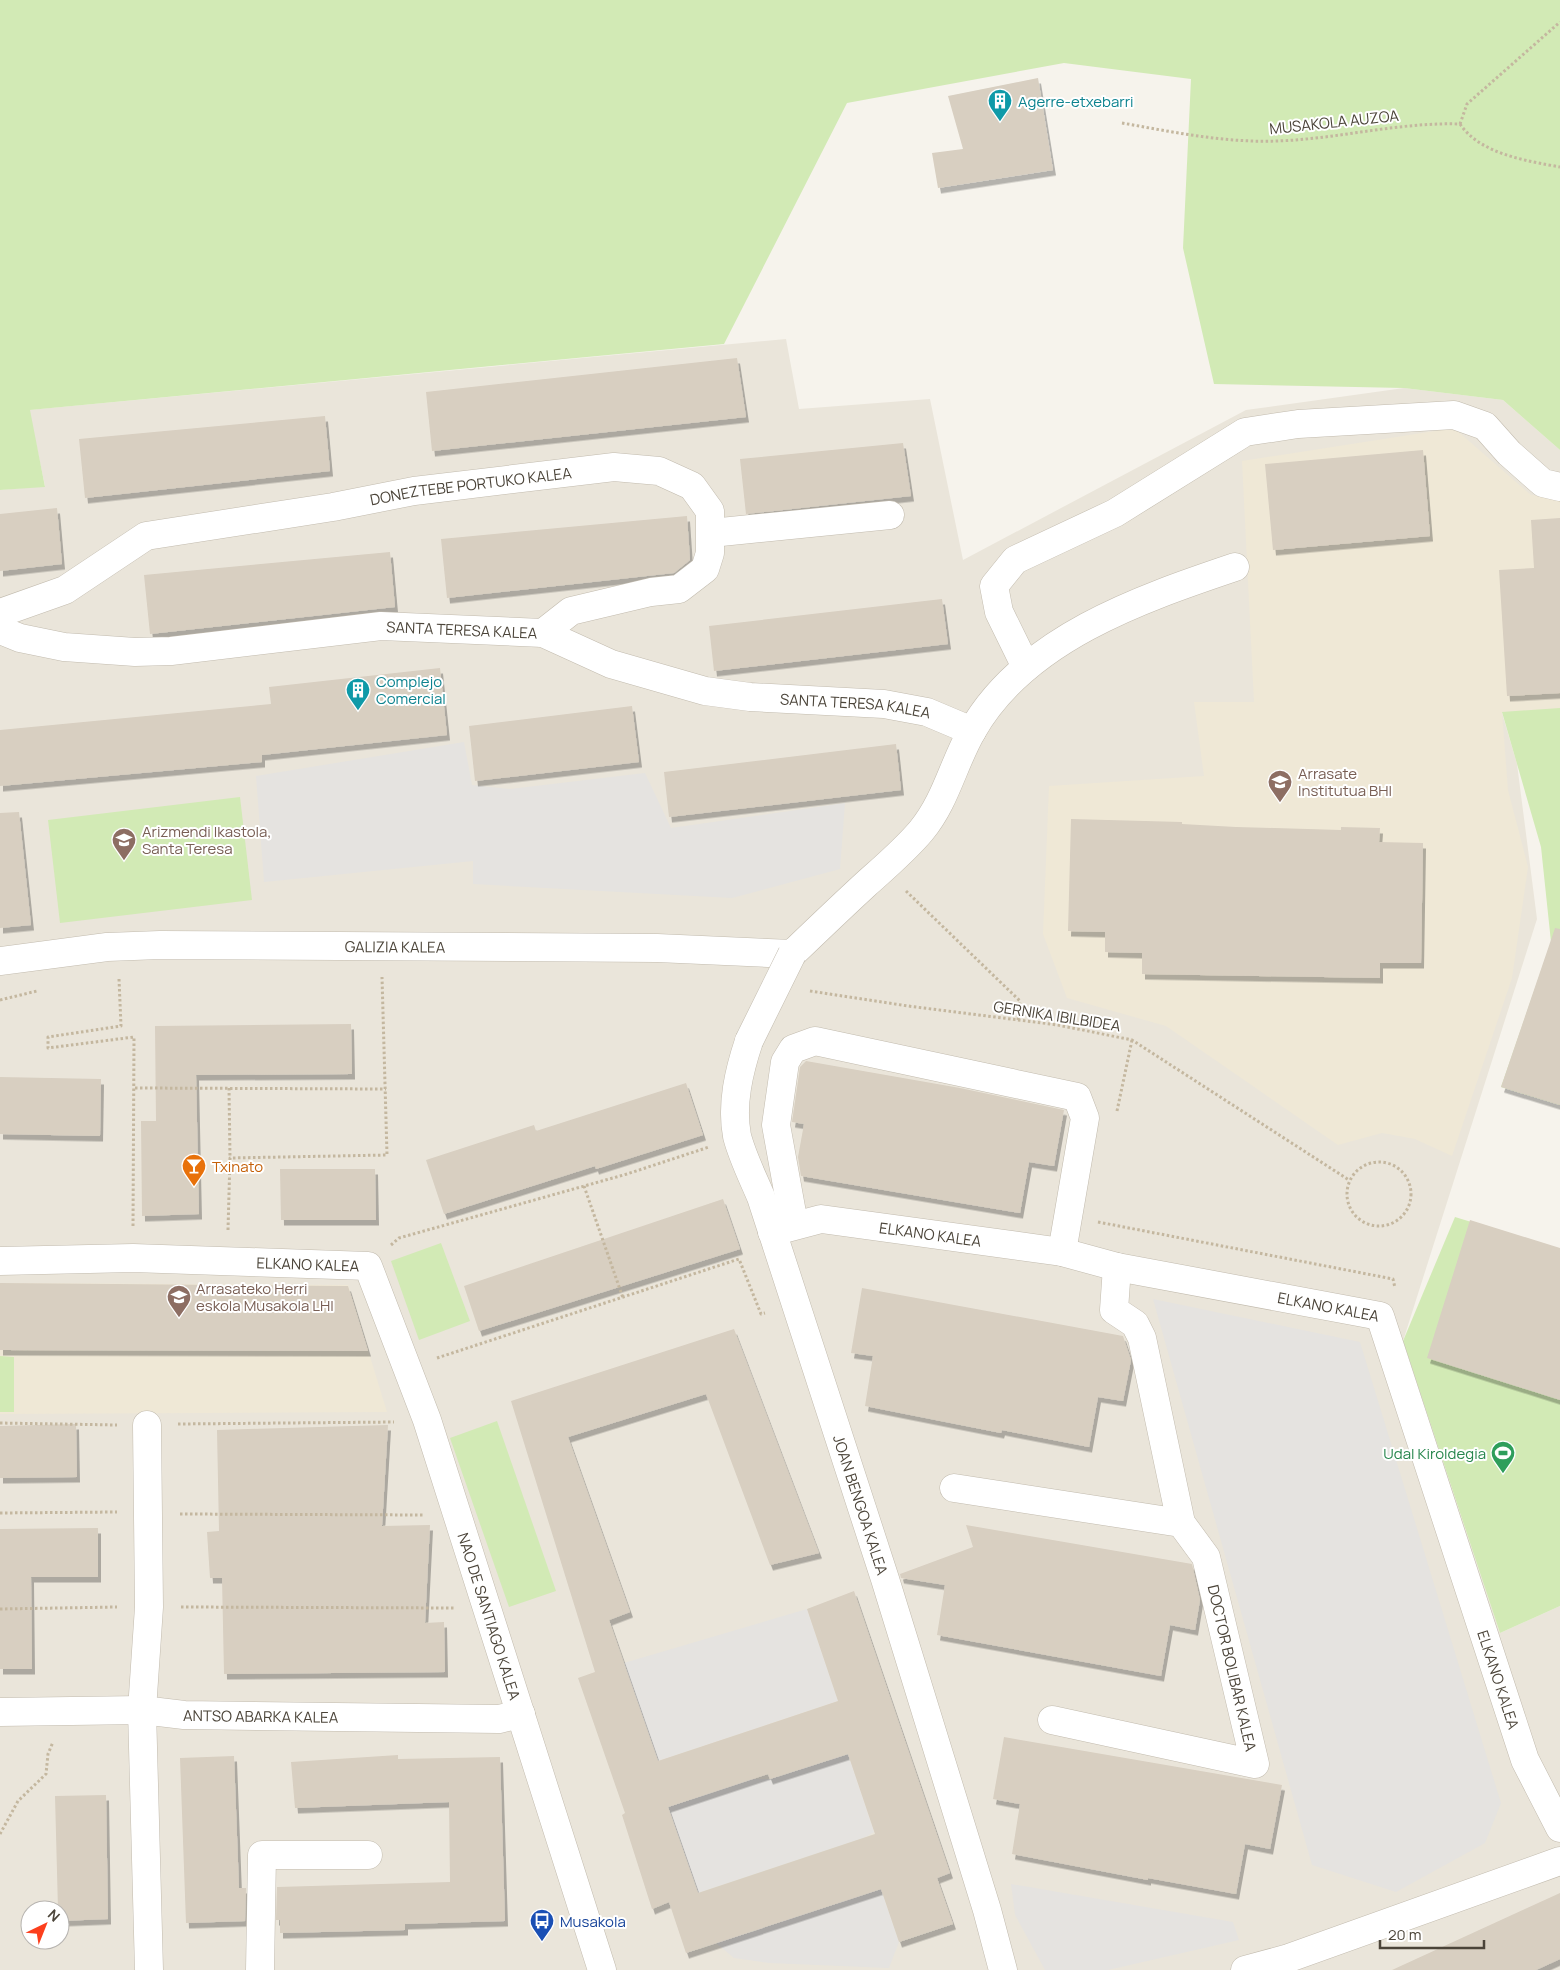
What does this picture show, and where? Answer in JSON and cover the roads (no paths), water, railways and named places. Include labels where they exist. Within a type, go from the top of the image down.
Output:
[{"type":"street","points":[[1026,667],[999,612],[994,586],[1015,560],[1115,513],[1245,432],[1298,424],[1454,415],[1485,426],[1509,453],[1543,483],[1560,487]]},
{"type":"street","name":"DONEZTEBE PORTUKO KALEA","points":[[0,613],[65,590],[146,536],[333,507],[414,491],[614,467],[659,471],[692,486],[710,511],[710,553],[705,569],[679,589],[651,592],[571,611],[543,633]]},
{"type":"street","points":[[711,533],[890,515]]},
{"type":"street","points":[[792,954],[921,831],[942,800],[972,731],[997,695],[1026,667],[1043,653],[1089,626],[1178,586],[1235,567]]},
{"type":"street","name":"SANTA TERESA KALEA","points":[[0,630],[20,638],[64,647],[135,652],[171,651],[381,626],[543,633],[611,664],[705,691],[750,697],[884,704],[927,712],[972,731]]},
{"type":"street","name":"GALIZIA KALEA","points":[[0,961],[107,947],[160,945],[657,948],[792,954]]},
{"type":"street","name":"JOAN BENGOA KALEA","points":[[792,954],[749,1041],[738,1074],[736,1105],[738,1136],[783,1228],[794,1301],[888,1589],[987,1910],[1003,1970]]},
{"type":"street","points":[[783,1228],[776,1125],[786,1062],[793,1049],[815,1041],[1077,1097],[1085,1118],[1062,1252]]},
{"type":"street","name":"ELKANO KALEA","points":[[783,1228],[821,1219],[1062,1252],[1117,1266],[1380,1316],[1524,1760],[1560,1828]]},
{"type":"street","name":"ELKANO KALEA","points":[[0,1261],[133,1258],[368,1266]]},
{"type":"street","name":"NAO DE SANTIAGO KALEA","points":[[368,1266],[427,1420],[602,1970]]},
{"type":"street","name":"DOCTOR BOLIBAR KALEA","points":[[1052,1720],[1255,1764],[1206,1557],[1181,1523],[1142,1338],[1135,1324],[1114,1310],[1117,1266]]},
{"type":"street","points":[[147,1425],[149,1607],[142,1710],[149,1970]]},
{"type":"street","points":[[954,1488],[1181,1523]]},
{"type":"street","name":"ANTSO ABARKA KALEA","points":[[0,1712],[142,1710],[184,1715],[499,1719],[521,1714]]},
{"type":"street","points":[[260,1970],[262,1855],[368,1855]]},
{"type":"street","points":[[1245,1970],[1316,1948],[1560,1861]]},
{"type":"place","name":"Agerre-etxebarri","points":[[1000,122]]},
{"type":"place","name":"Complejo Comercial","points":[[358,711]]},
{"type":"place","name":"Arrasate Institutua BHI","points":[[1280,803]]},
{"type":"place","name":"Arizmendi Ikastola, Santa Teresa","points":[[124,861]]},
{"type":"place","name":"Txinato","points":[[194,1187]]},
{"type":"place","name":"Arrasateko Herri eskola Musakola LHI","points":[[179,1318]]},
{"type":"place","name":"Udal Kiroldegia","points":[[1503,1474]]},
{"type":"place","name":"Musakola","points":[[542,1942]]}]
